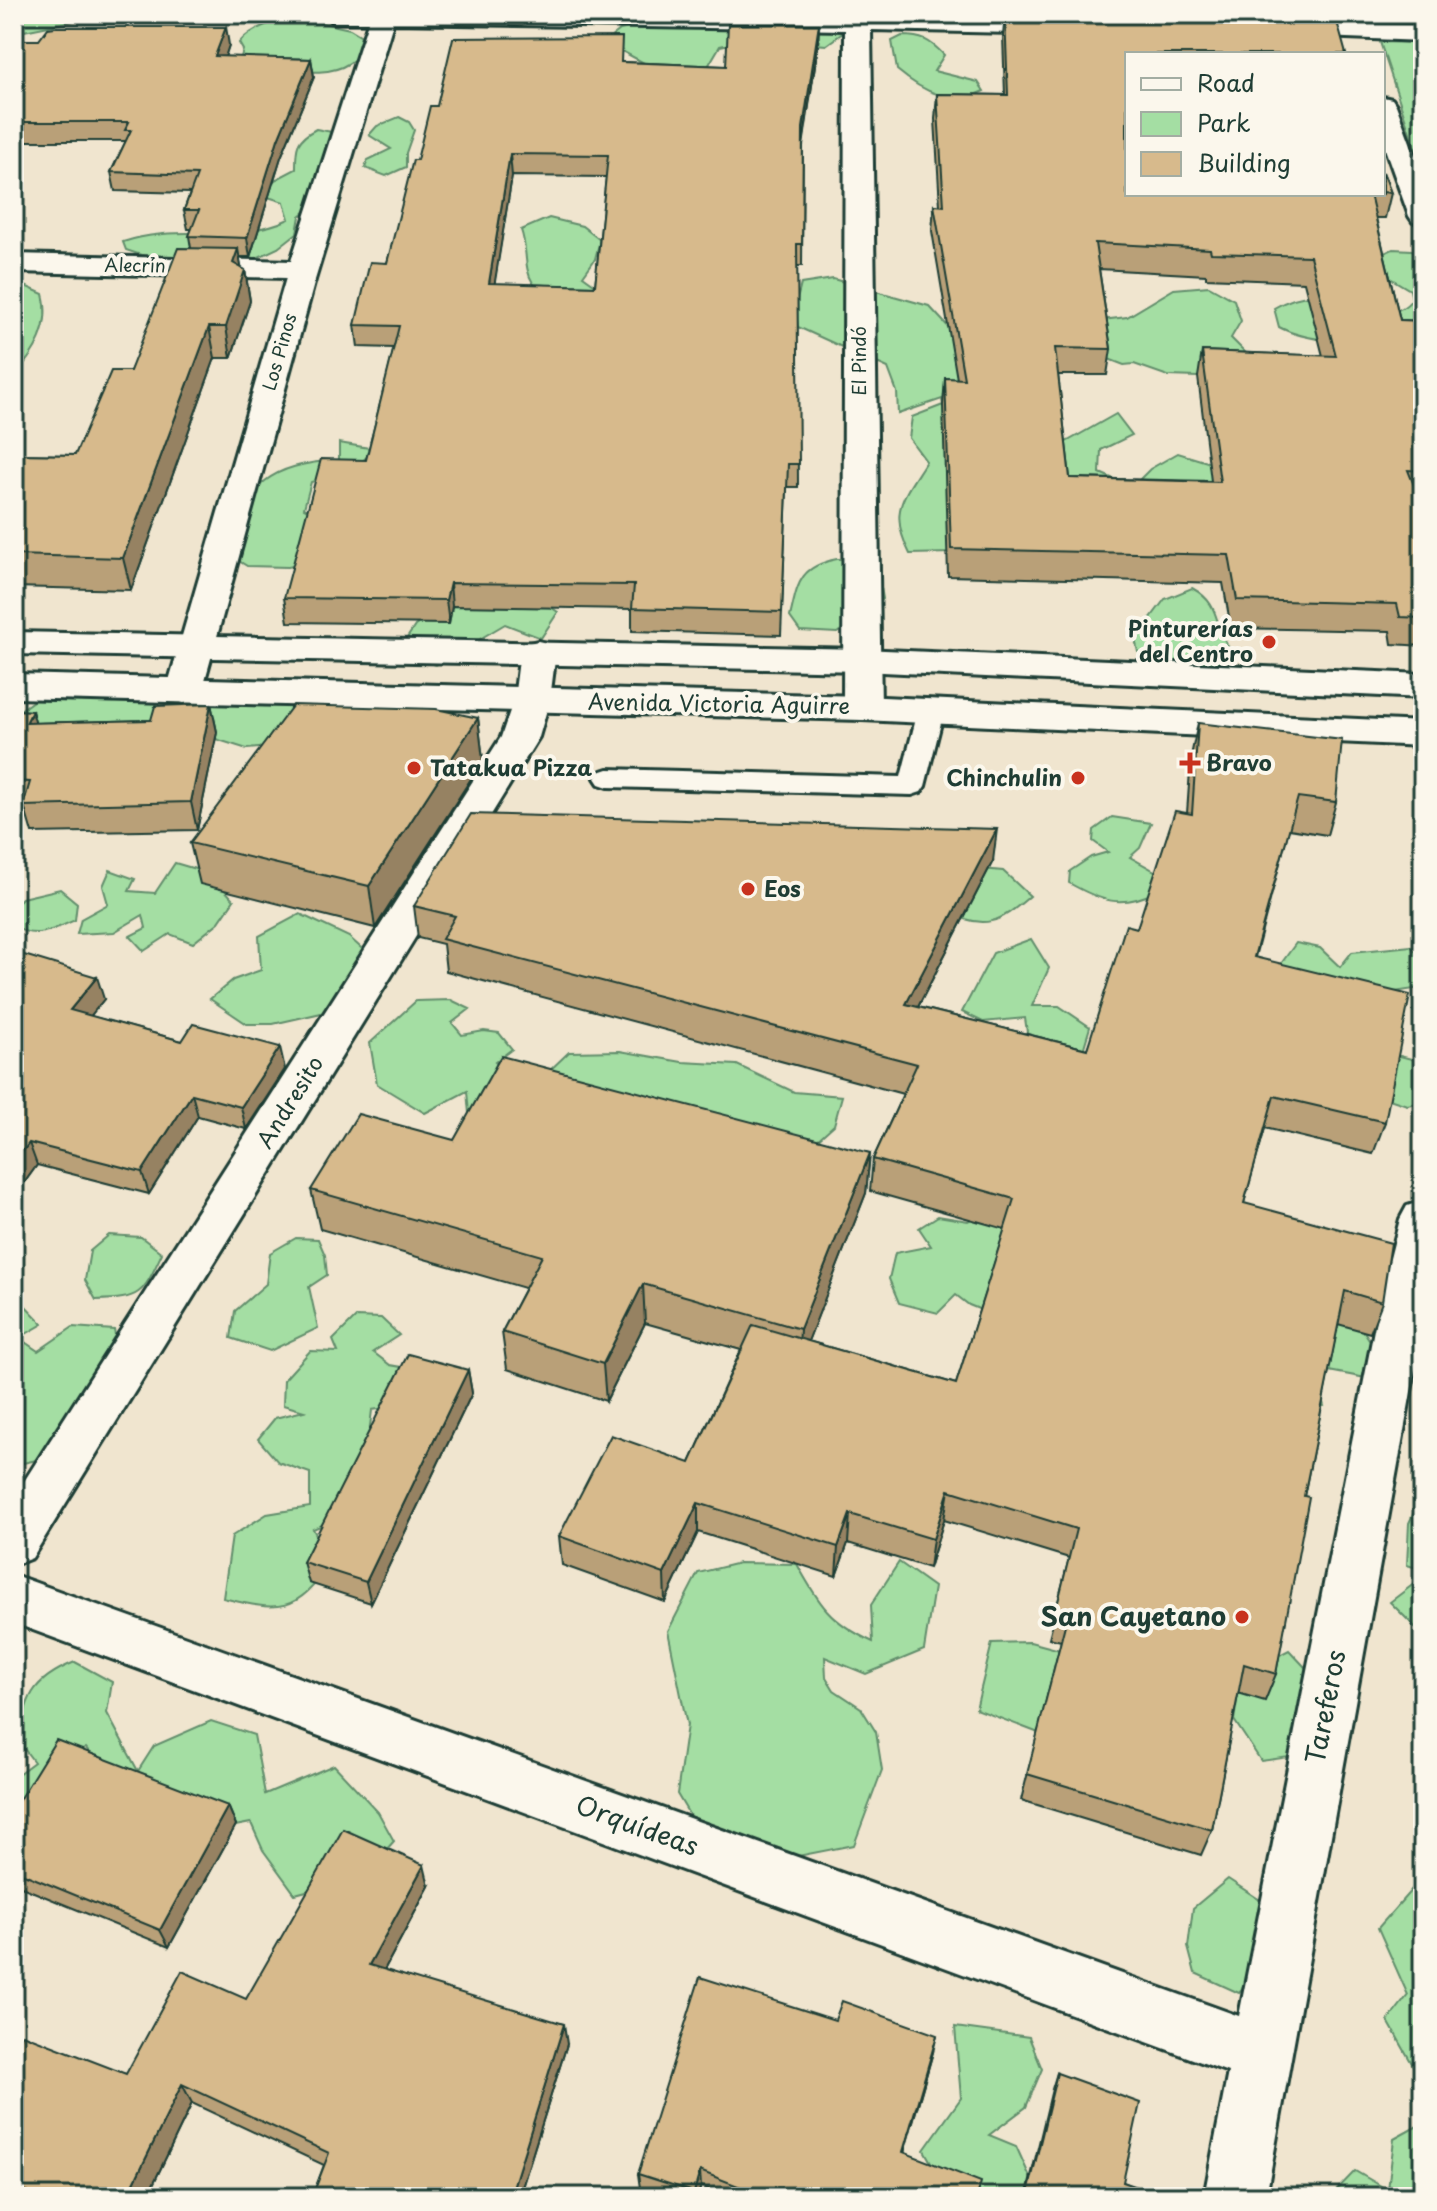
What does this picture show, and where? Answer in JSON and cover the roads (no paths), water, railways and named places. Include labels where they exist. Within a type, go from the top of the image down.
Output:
[{"type":"street","points":[[333,14],[858,18],[1092,26]]},
{"type":"street","name":"Los Pinos","points":[[184,691],[303,270],[383,15]]},
{"type":"street","name":"El Pindó","points":[[858,18],[862,708]]},
{"type":"street","points":[[1247,29],[1423,33]]},
{"type":"street","points":[[1385,111],[1423,216]]},
{"type":"street","name":"Alecrín","points":[[14,263],[303,270]]},
{"type":"street","points":[[14,643],[862,660],[1423,686]]},
{"type":"street","name":"Andresito","points":[[14,1542],[520,737],[532,699],[538,652]]},
{"type":"street","name":"Avenida Victoria Aguirre","points":[[14,686],[862,708],[1423,734]]},
{"type":"street","name":"Tareferos","points":[[1235,2197],[1260,2054],[1414,1296],[1423,1219]]},
{"type":"street","name":"Orquídeas","points":[[14,1599],[1260,2054]]},
{"type":"lane","points":[[608,778],[912,786],[931,711]]},
{"type":"place","name":"Pinturerías del Centro","points":[[1269,642]]},
{"type":"place","name":"Bravo","points":[[1190,763]]},
{"type":"place","name":"Tatakua Pizza","points":[[414,768]]},
{"type":"place","name":"Chinchulin","points":[[1078,778]]},
{"type":"place","name":"Eos","points":[[748,889]]},
{"type":"place","name":"San Cayetano","points":[[1242,1617]]}]
